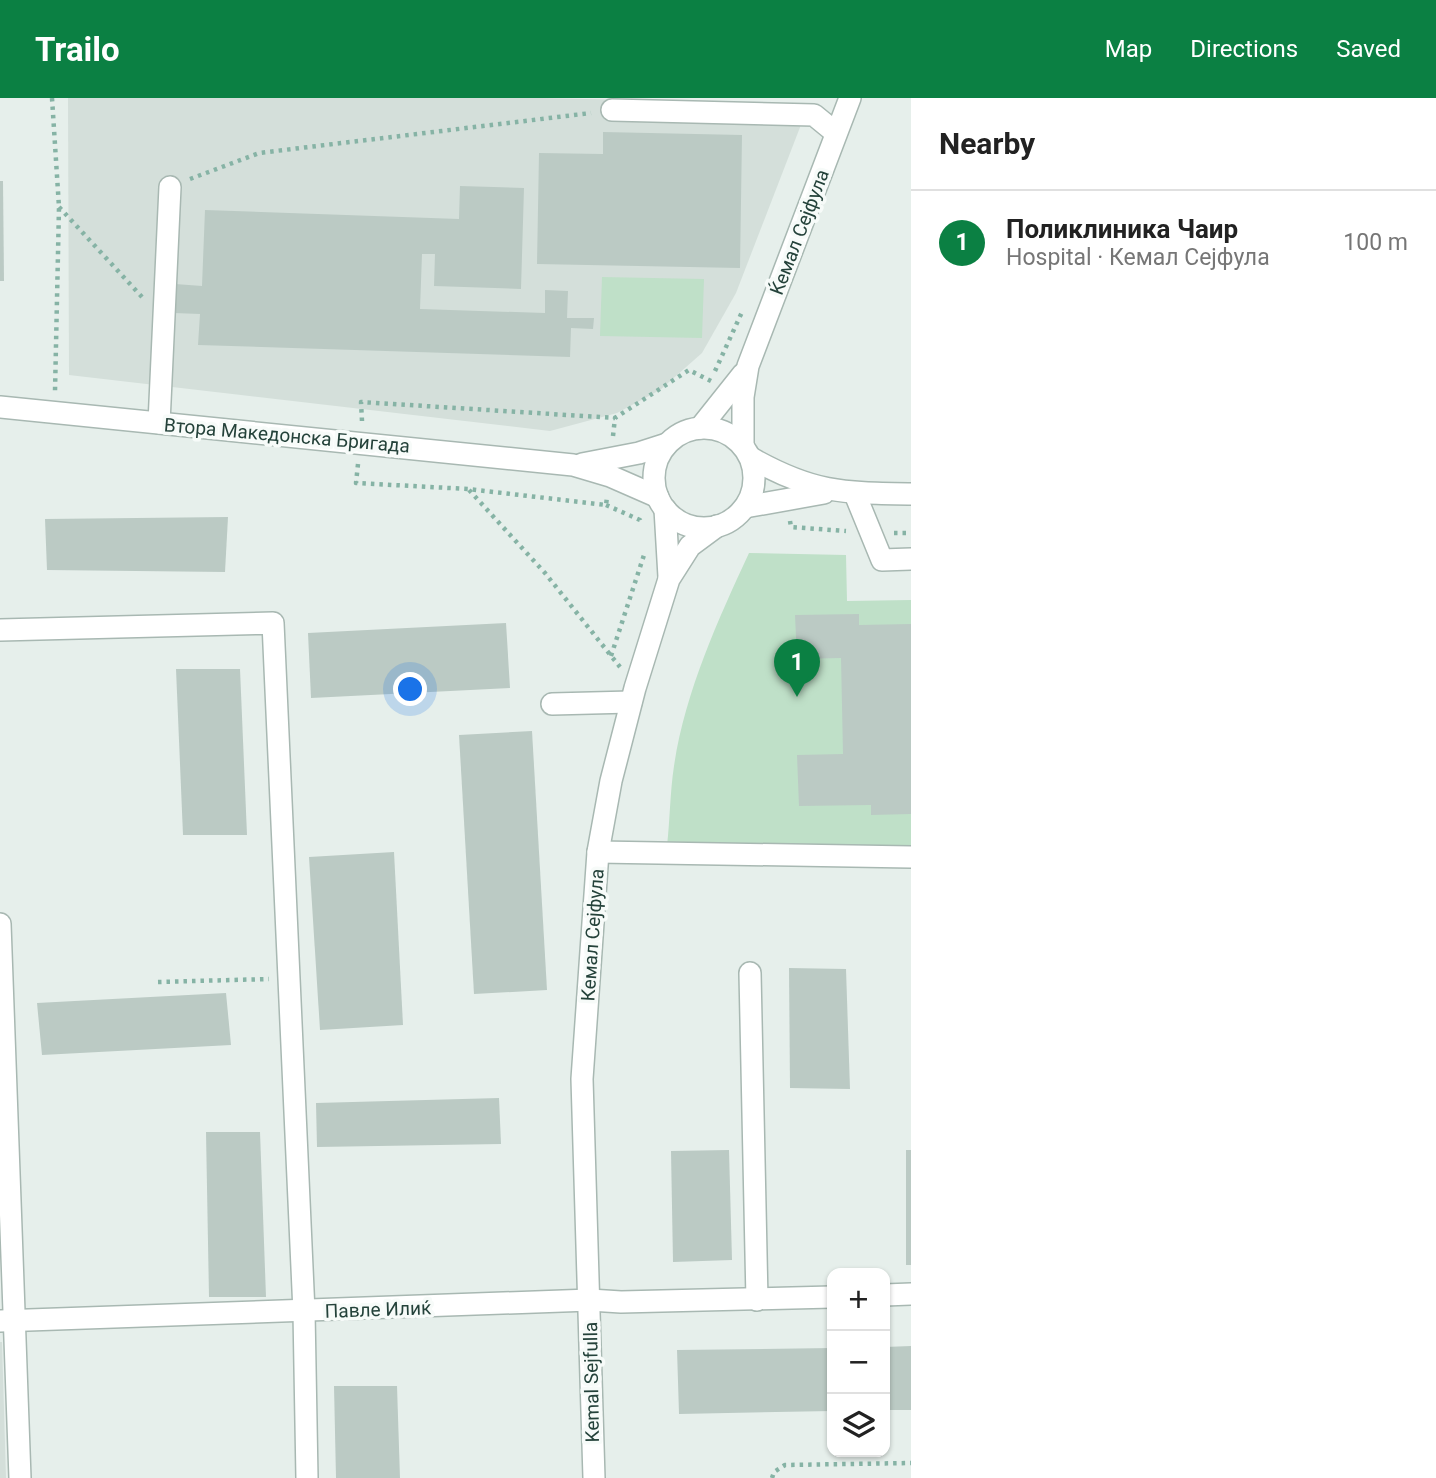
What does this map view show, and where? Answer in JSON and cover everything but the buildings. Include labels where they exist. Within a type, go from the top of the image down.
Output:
[{"type":"street","name":"Ќемал Сејфула","points":[[700,428],[732,392],[748,366],[850,98]]},
{"type":"street","points":[[612,110],[814,115],[836,133]]},
{"type":"street","points":[[159,423],[170,187]]},
{"type":"street","name":"Ќемал Сејфула","points":[[747,452],[743,397],[748,366]]},
{"type":"street","name":"Втора Македонска Бригада","points":[[0,407],[159,423],[362,432],[573,465],[610,468],[662,503]]},
{"type":"street","points":[[610,468],[667,444],[678,435],[700,428],[720,430],[747,452],[790,479],[833,492],[911,494]]},
{"type":"street","points":[[667,444],[655,469],[662,503],[668,579]]},
{"type":"street","points":[[668,579],[690,546],[717,526],[730,521],[745,507],[754,486],[747,452]]},
{"type":"street","points":[[745,507],[789,497],[833,492]]},
{"type":"street","points":[[855,494],[882,560],[911,559]]},
{"type":"street","points":[[662,503],[689,525],[717,526]]},
{"type":"street","name":"Кемал Сејфула","points":[[590,1300],[586,1254],[582,1079],[598,852],[611,781],[633,695],[668,579]]},
{"type":"street","points":[[0,630],[274,623],[304,1312],[307,1478]]},
{"type":"street","points":[[552,704],[633,695]]},
{"type":"street","points":[[598,852],[911,857]]},
{"type":"street","points":[[0,924],[7,1321],[20,1478]]},
{"type":"street","points":[[750,973],[757,1300]]},
{"type":"street","points":[[890,1295],[911,1294]]},
{"type":"street","name":"Павле Илиќ","points":[[7,1321],[590,1300],[827,1297]]},
{"type":"street","name":"Kemal Sejfulla","points":[[590,1300],[593,1471]]},
{"type":"path","points":[[52,98],[59,207],[54,411]]},
{"type":"path","points":[[170,187],[259,152],[612,110]]},
{"type":"path","points":[[59,207],[164,321]]},
{"type":"path","points":[[644,533],[640,520],[606,505],[468,489],[356,483],[362,432],[361,402],[615,418],[689,370],[732,392]]},
{"type":"path","points":[[606,505],[615,418]]},
{"type":"path","points":[[468,489],[545,573],[611,656],[633,695]]},
{"type":"path","points":[[789,497],[791,527],[911,533]]},
{"type":"path","points":[[611,656],[647,546]]},
{"type":"path","points":[[158,982],[288,978]]},
{"type":"path","points":[[772,1478],[774,1472],[785,1465],[911,1463]]},
{"type":"shaded area","points":[[68,98],[542,98],[809,104],[736,293],[702,353],[660,390],[617,413],[550,431],[69,375]]},
{"type":"shaded area","points":[[2,1342],[6,1478],[0,1478]]},
{"type":"green space","points":[[602,277],[704,279],[702,338],[600,336]]},
{"type":"green space","points":[[749,553],[846,555],[847,601],[911,600],[911,849],[667,846],[674,766],[686,711],[715,630]]},
{"type":"place","name":"Поликлиника Чаир","points":[[797,697]]}]
